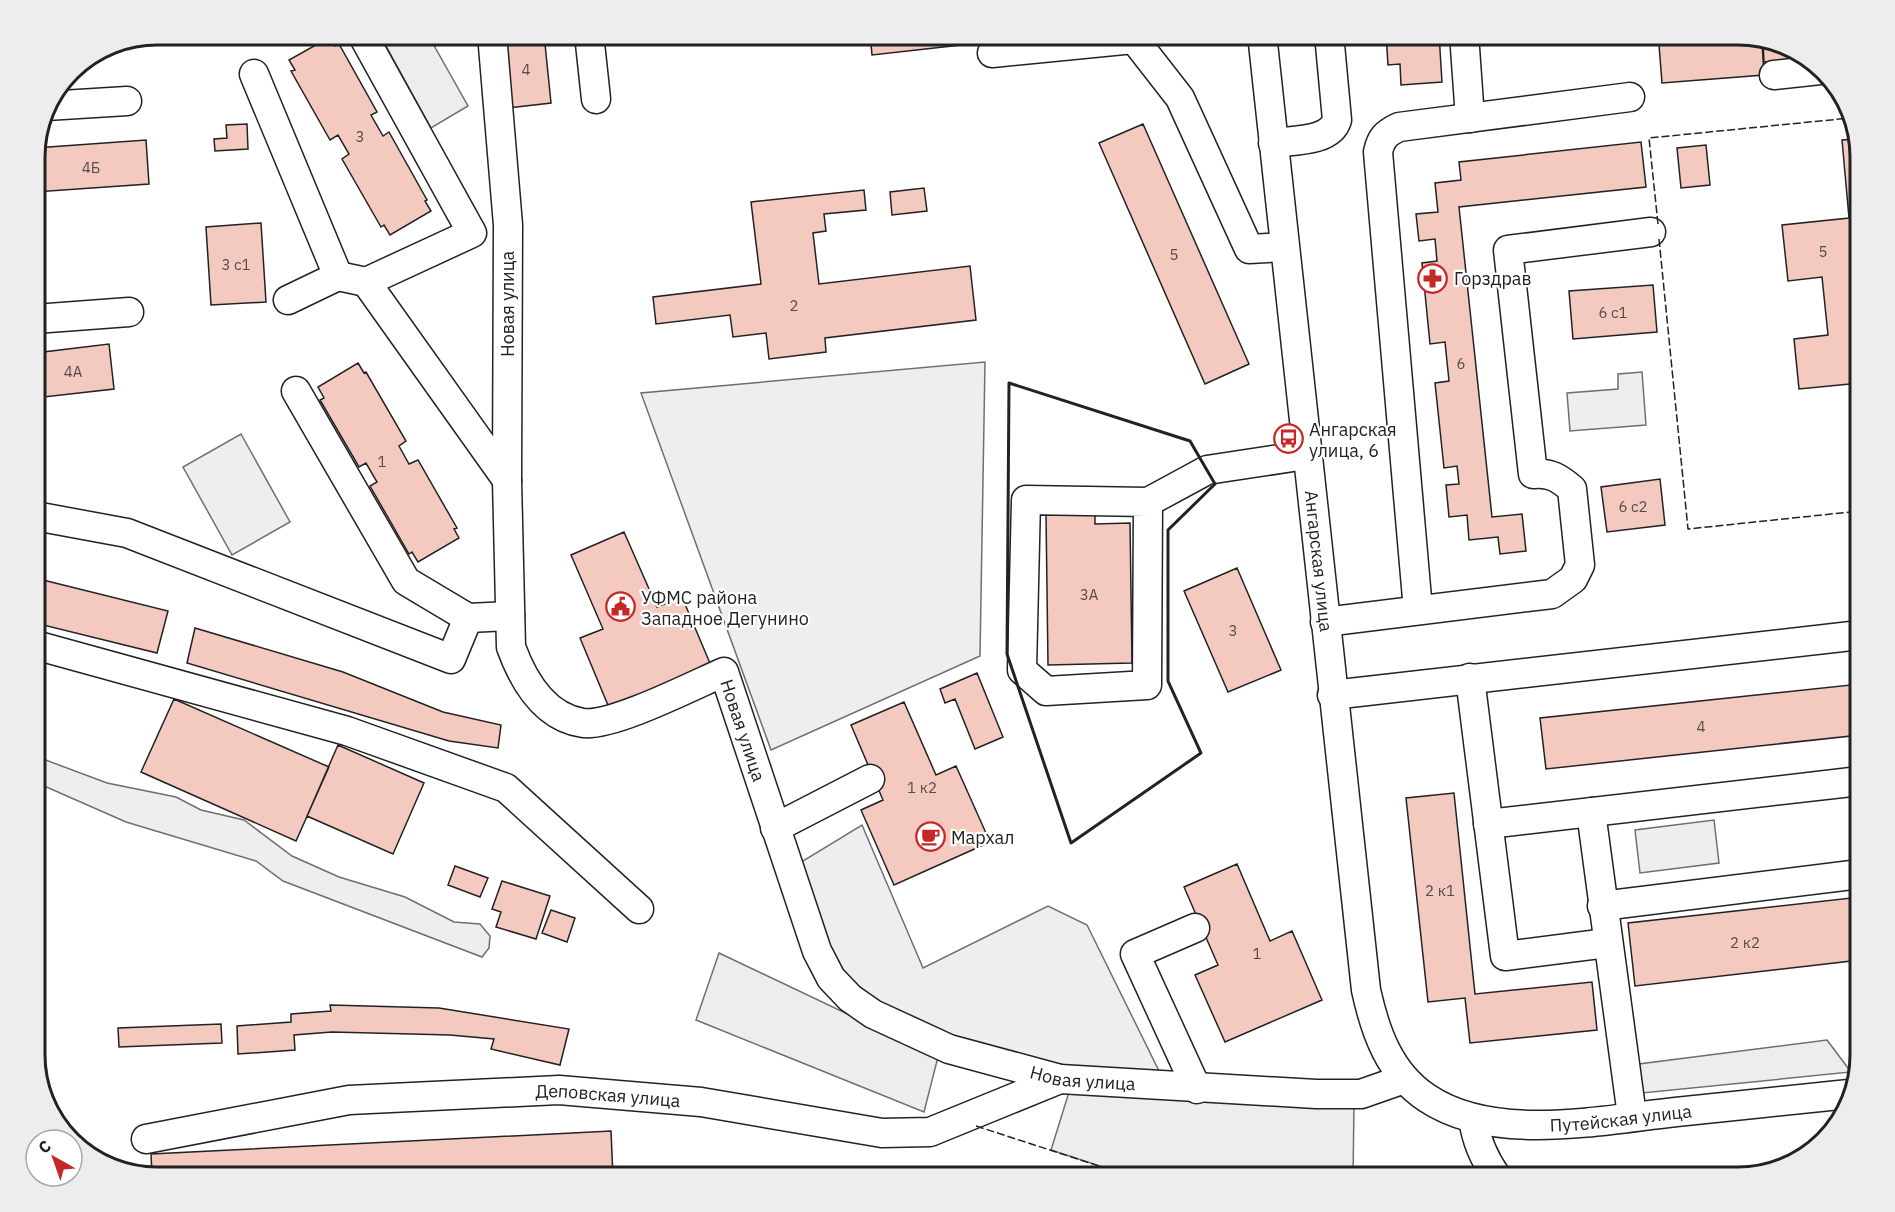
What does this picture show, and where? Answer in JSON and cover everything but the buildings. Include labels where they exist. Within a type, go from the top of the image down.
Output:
[{"type":"street","points":[[368,45],[472,233]]},
{"type":"street","name":"Новая улица","points":[[493,45],[508,225],[507,480],[511,647],[520,673],[535,695],[558,713],[583,723],[610,720],[724,672],[817,951],[831,978],[850,998],[906,1031],[949,1049],[1060,1079],[1197,1089],[1361,1094],[1404,1079]]},
{"type":"street","points":[[590,45],[596,99]]},
{"type":"street","points":[[992,53],[1062,45]]},
{"type":"street","points":[[1139,45],[1180,98],[1249,249],[1284,247]]},
{"type":"street","name":"Ангарская улица","points":[[1263,45],[1332,695],[1366,990],[1373,1025],[1386,1052],[1404,1079]]},
{"type":"street","points":[[1273,143],[1325,135],[1335,128],[1337,120],[1330,45]]},
{"type":"street","points":[[1465,45],[1470,118]]},
{"type":"street","points":[[1774,75],[1810,71]]},
{"type":"street","points":[[254,74],[338,276]]},
{"type":"street","points":[[1418,610],[1378,152],[1381,141],[1388,132],[1399,127],[1630,98]]},
{"type":"street","points":[[58,105],[127,101]]},
{"type":"street","points":[[288,300],[338,276],[366,282],[472,233],[508,225]]},
{"type":"street","points":[[1325,622],[1552,594],[1573,579],[1580,565],[1572,489],[1560,478],[1546,472],[1533,474],[1508,250],[1651,232]]},
{"type":"street","points":[[366,282],[507,480]]},
{"type":"street","points":[[45,318],[129,312]]},
{"type":"street","points":[[296,391],[406,581],[468,618],[510,616]]},
{"type":"street","points":[[1148,502],[1147,685],[1046,691],[1022,670],[1026,500],[1148,502],[1207,470],[1306,455]]},
{"type":"street","points":[[45,518],[127,533],[451,659],[468,618]]},
{"type":"street","points":[[1332,695],[1850,636]]},
{"type":"street","points":[[45,648],[347,731],[506,788],[639,909]]},
{"type":"street","points":[[1470,678],[1504,956],[1607,944]]},
{"type":"street","points":[[775,828],[870,779]]},
{"type":"street","points":[[1488,824],[1850,782]]},
{"type":"street","points":[[1591,812],[1632,1116]]},
{"type":"street","points":[[1602,906],[1850,875]]},
{"type":"street","points":[[1195,928],[1135,954],[1197,1089]]},
{"type":"street","name":"Деповская улица","points":[[146,1139],[348,1100],[559,1090],[701,1102],[882,1133],[930,1132],[1060,1079]]},
{"type":"street","name":"Путейская улица","points":[[1404,1079],[1429,1100],[1473,1118],[1520,1124],[1571,1123],[1842,1096]]},
{"type":"street","points":[[1473,1118],[1475,1136],[1489,1167]]},
{"type":"shaded area","points":[[385,45],[434,45],[468,106],[431,128]]},
{"type":"shaded area","points":[[985,362],[980,656],[771,750],[641,393]]},
{"type":"shaded area","points":[[1642,372],[1646,425],[1570,431],[1567,393],[1618,389],[1618,374]]},
{"type":"shaded area","points":[[241,434],[290,522],[232,555],[183,467]]},
{"type":"shaded area","points":[[45,760],[107,783],[176,797],[201,810],[244,820],[292,856],[339,877],[405,897],[454,922],[480,924],[490,936],[489,948],[482,957],[283,881],[256,861],[126,822],[45,786]]},
{"type":"shaded area","points":[[1714,820],[1719,863],[1640,873],[1635,830]]},
{"type":"shaded area","points":[[862,825],[923,968],[1048,906],[1087,925],[1160,1073],[1040,1063],[937,1037],[875,1006],[836,973],[793,867]]},
{"type":"shaded area","points":[[719,953],[938,1057],[924,1112],[696,1020]]},
{"type":"shaded area","points":[[1827,1040],[1849,1069],[1849,1072],[1642,1093],[1639,1064]]},
{"type":"shaded area","points":[[1069,1092],[1354,1105],[1353,1167],[1103,1167],[1051,1150]]},
{"type":"fence","points":[[1658,224],[1649,138],[1843,119]]},
{"type":"fence","points":[[1659,239],[1688,529],[1850,512]]},
{"type":"fence","points":[[976,1126],[1102,1167]]},
{"type":"wall","points":[[1009,383],[1190,441],[1215,484],[1168,530],[1168,681],[1201,753],[1071,843],[1007,654],[1009,383]]},
{"type":"place","name":"Горздрав","points":[[1433,278]]},
{"type":"place","name":"Ангарская улица, 6","points":[[1288,439]]},
{"type":"place","name":"УФМС района Западное Дегунино","points":[[620,607]]},
{"type":"place","name":"Мархал","points":[[930,837]]}]
